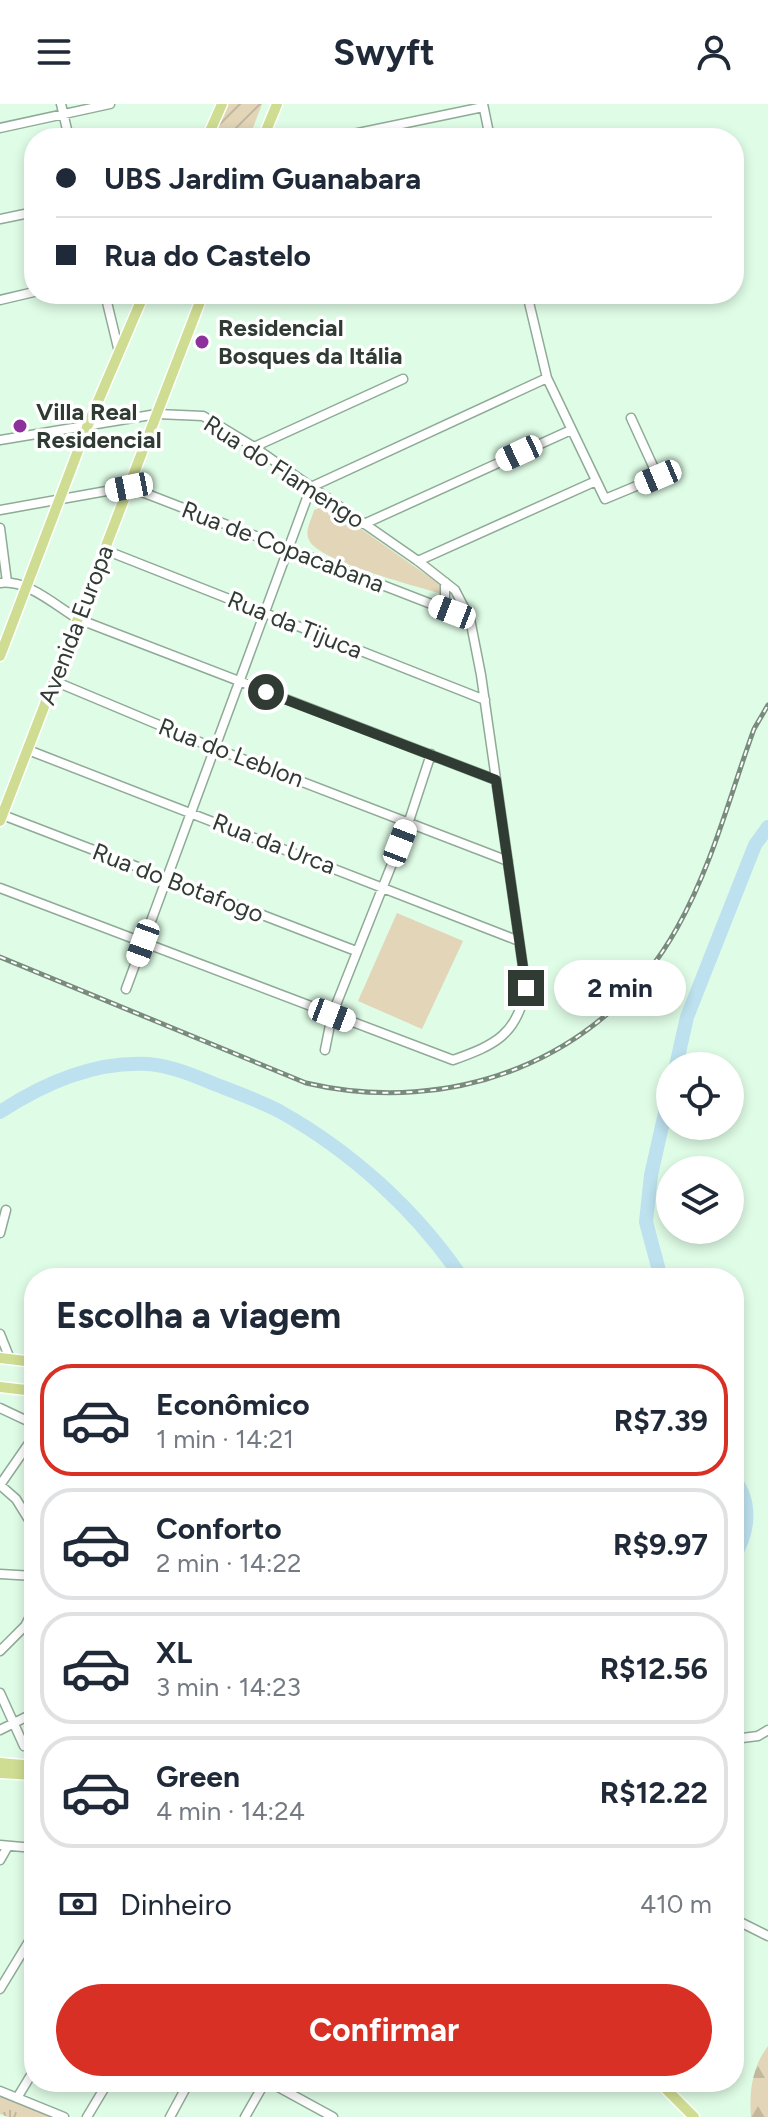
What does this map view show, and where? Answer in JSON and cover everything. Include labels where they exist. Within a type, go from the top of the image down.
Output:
[{"type":"main road","points":[[211,128],[222,104]]},
{"type":"main road","points":[[267,128],[277,104]]},
{"type":"main road","points":[[0,655],[87,427],[140,304]]},
{"type":"main road","name":"Avenida Europa","points":[[1,817],[199,304]]},
{"type":"main road","points":[[0,1387],[24,1390]]},
{"type":"main road","points":[[0,1763],[24,1765]]},
{"type":"main road","points":[[0,1773],[24,1774]]},
{"type":"main road","points":[[669,2092],[694,2117]]},
{"type":"street","points":[[61,104],[67,128]]},
{"type":"street","points":[[0,128],[110,104]]},
{"type":"street","points":[[381,128],[483,106],[488,128]]},
{"type":"street","points":[[0,219],[24,214]]},
{"type":"street","points":[[0,300],[24,294]]},
{"type":"street","points":[[107,304],[119,353]]},
{"type":"street","points":[[529,304],[547,378],[605,499],[658,477],[631,418]]},
{"type":"street","points":[[126,989],[311,487],[547,378]]},
{"type":"street","points":[[254,447],[403,379]]},
{"type":"street","name":"Rua do Flamengo","points":[[0,440],[28,432],[87,427],[157,414],[203,416],[254,447],[445,581],[455,590],[470,619]]},
{"type":"street","points":[[364,524],[571,430]]},
{"type":"street","points":[[418,561],[596,481]]},
{"type":"street","points":[[0,510],[129,487]]},
{"type":"street","name":"Rua de Copacabana","points":[[129,487],[470,619]]},
{"type":"street","points":[[0,528],[4,583],[26,587],[78,619],[496,780]]},
{"type":"street","name":"Rua da Tijuca","points":[[105,550],[485,700]]},
{"type":"street","points":[[435,606],[442,602],[447,593],[445,581]]},
{"type":"street","points":[[0,888],[453,1060],[494,1044],[507,1033],[522,1006],[526,988],[485,700],[470,619]]},
{"type":"street","name":"Rua do Leblon","points":[[54,681],[214,748],[508,861]]},
{"type":"street","name":"Rua da Urca","points":[[28,750],[519,941]]},
{"type":"street","points":[[325,1050],[332,1015],[409,821],[431,754]]},
{"type":"street","name":"Rua do Botafogo","points":[[1,817],[356,951]]},
{"type":"street","points":[[0,1233],[6,1210]]},
{"type":"street","points":[[0,1334],[5,1358]]},
{"type":"street","points":[[0,1408],[24,1419]]},
{"type":"street","points":[[24,1450],[0,1485],[16,1499],[24,1512]]},
{"type":"street","points":[[0,1574],[24,1575]]},
{"type":"street","points":[[0,1651],[24,1627]]},
{"type":"street","points":[[0,1693],[24,1746]]},
{"type":"street","points":[[0,1730],[24,1719]]},
{"type":"street","points":[[744,1738],[758,1736],[768,1730]]},
{"type":"street","points":[[0,1860],[4,1845],[24,1847]]},
{"type":"street","points":[[744,1924],[768,1936]]},
{"type":"street","points":[[0,1989],[24,1949]]},
{"type":"street","points":[[17,2098],[24,2086]]},
{"type":"street","points":[[0,2091],[64,2117]]},
{"type":"street","points":[[87,2117],[102,2092]]},
{"type":"street","points":[[170,2117],[184,2092]]},
{"type":"street","points":[[245,2117],[261,2092]]},
{"type":"street","points":[[286,2092],[330,2116]]},
{"type":"green space","points":[[227,104],[262,104],[253,128],[217,128]]},
{"type":"green space","points":[[327,505],[445,588],[442,594],[369,572],[316,548],[309,540],[308,529],[314,510]]},
{"type":"green space","points":[[397,913],[463,941],[422,1029],[358,1001]]},
{"type":"green space","points":[[768,2046],[768,2117],[751,2117],[753,2080],[758,2062]]},
{"type":"green space","points":[[0,2096],[53,2117],[8,2117],[0,2114]]},
{"type":"waterway","points":[[679,1052],[687,1017],[755,845],[768,827]]},
{"type":"waterway","points":[[0,1112],[52,1083],[108,1066],[148,1064],[192,1075],[272,1107],[332,1144],[403,1206],[455,1268]]},
{"type":"waterway","points":[[658,1268],[646,1222],[659,1140]]},
{"type":"waterway","points":[[744,1497],[744,1532]]},
{"type":"railway","points":[[0,957],[306,1083],[361,1092],[415,1092],[468,1084],[518,1068],[565,1044],[608,1013],[646,974],[677,928],[700,880],[754,729],[768,705]]},
{"type":"place","name":"Residencial Bosques da Itália","points":[[202,342]]},
{"type":"place","name":"Villa Real Residencial","points":[[20,426]]},
{"type":"route","points":[[266,692],[496,780],[526,988]]}]
